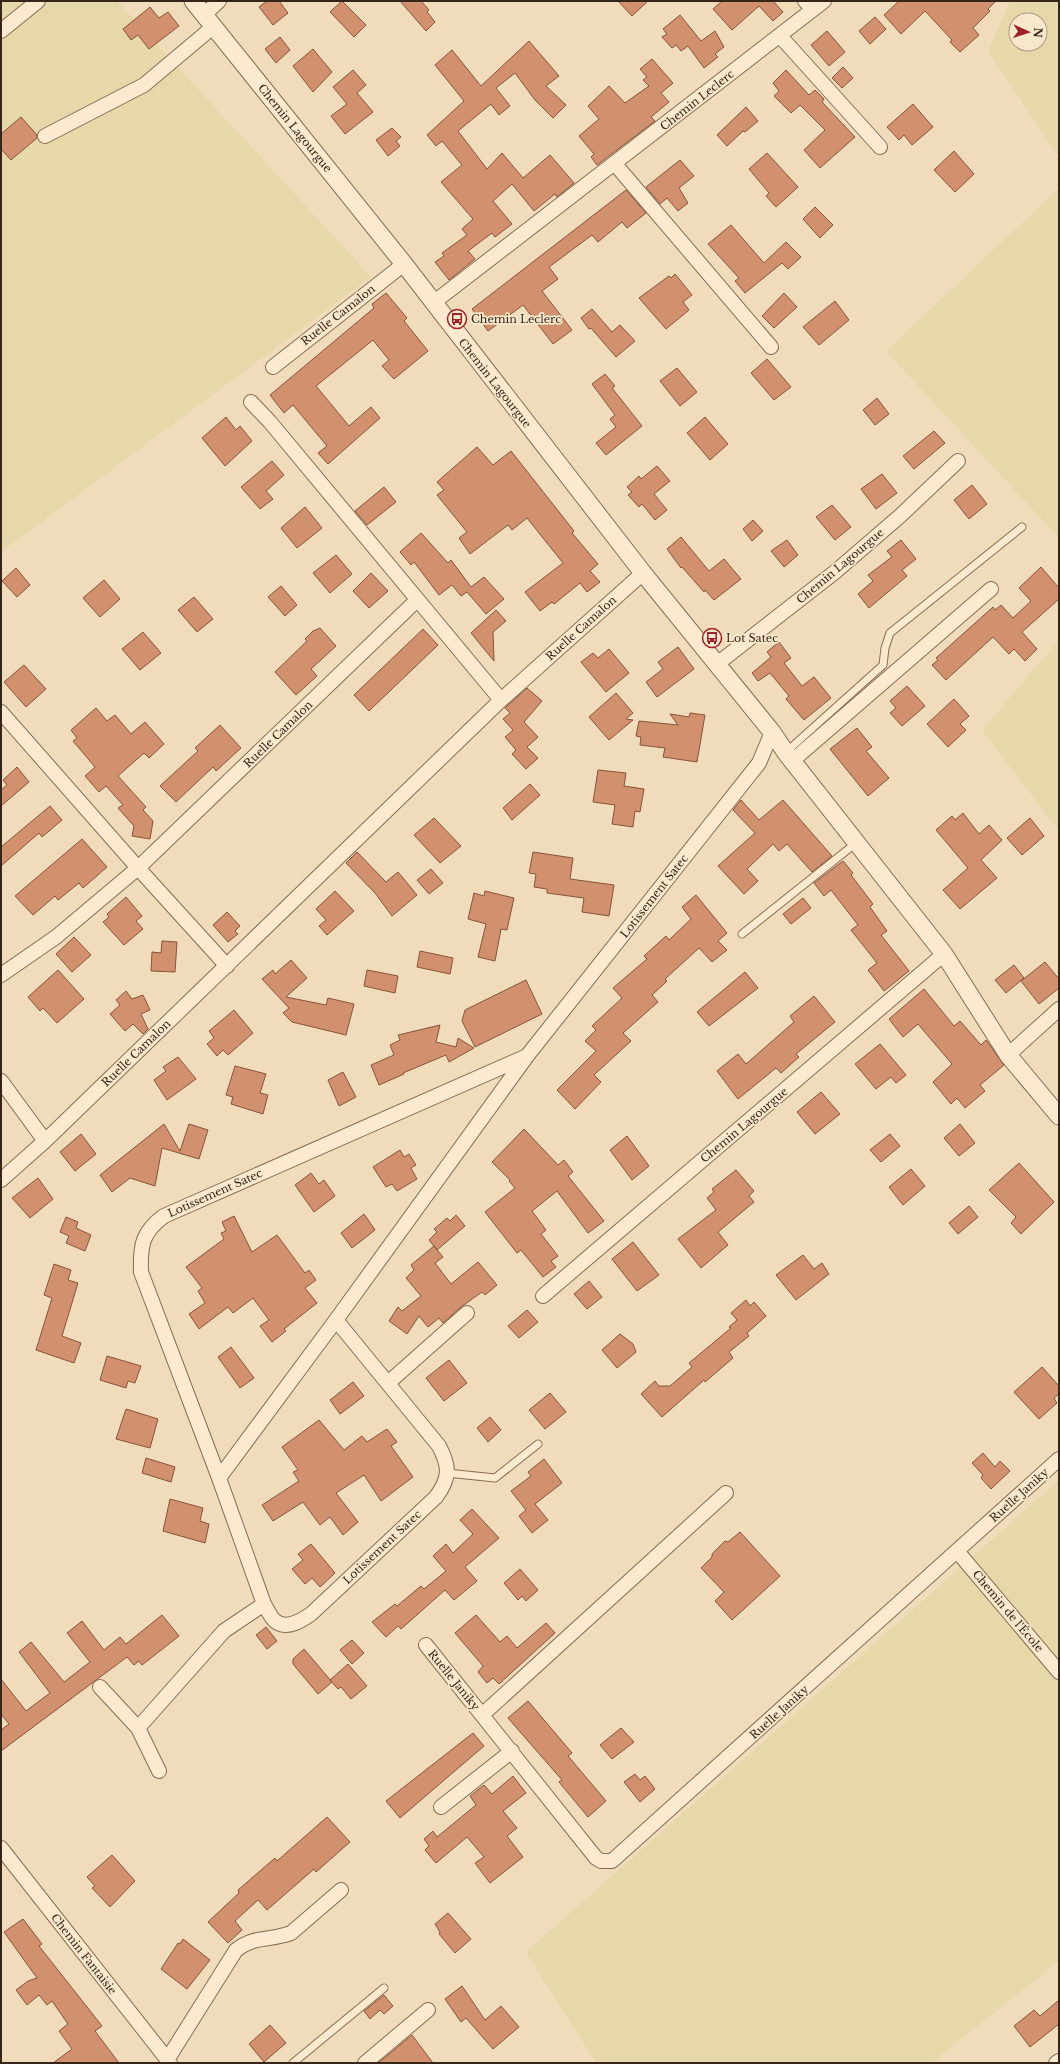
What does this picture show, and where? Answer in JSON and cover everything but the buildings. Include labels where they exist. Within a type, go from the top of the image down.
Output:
[{"type":"street","points":[[1,31],[38,1]]},
{"type":"street","name":"Chemin Lagourgue","points":[[193,1],[404,264],[643,573],[772,732],[789,757],[944,954],[1008,1055],[1059,1116]]},
{"type":"street","points":[[45,136],[144,85],[209,21],[219,1]]},
{"type":"street","name":"Chemin Leclerc","points":[[433,303],[780,36],[814,4]]},
{"type":"street","points":[[780,36],[880,147]]},
{"type":"street","points":[[615,164],[771,347]]},
{"type":"street","name":"Ruelle Camalon","points":[[273,366],[404,264]]},
{"type":"street","points":[[251,402],[270,422],[501,700]]},
{"type":"street","name":"Chemin Lagourgue","points":[[717,664],[836,572],[900,516],[958,461]]},
{"type":"street","name":"Ruelle Camalon","points":[[1,1180],[45,1141],[501,700],[643,573]]},
{"type":"street","points":[[789,757],[991,589]]},
{"type":"street","name":"Ruelle Camalon","points":[[1,976],[56,938],[138,868],[417,600]]},
{"type":"street","points":[[1,712],[138,868],[227,966]]},
{"type":"street","name":"Lotissement Satec","points":[[219,1478],[336,1320],[527,1056],[759,763],[772,732]]},
{"type":"street","name":"Chemin Lagourgue","points":[[543,1296],[944,954]]},
{"type":"street","points":[[1008,1055],[1059,1009]]},
{"type":"street","name":"Lotissement Satec","points":[[448,1473],[444,1486],[436,1497],[311,1614],[296,1624],[281,1624],[273,1620],[264,1604],[219,1478],[141,1272],[143,1241],[152,1224],[164,1216],[527,1056]]},
{"type":"street","points":[[1,1081],[45,1141]]},
{"type":"street","points":[[388,1383],[467,1313]]},
{"type":"street","points":[[336,1320],[439,1446],[446,1460],[448,1473]]},
{"type":"street","name":"Ruelle Janiky","points":[[426,1645],[596,1858],[606,1862],[612,1861],[1059,1459]]},
{"type":"street","name":"Ruelle Janiky","points":[[482,1715],[726,1493]]},
{"type":"street","name":"Chemin de l'École","points":[[957,1551],[1059,1672]]},
{"type":"street","points":[[138,1728],[224,1631],[264,1604]]},
{"type":"street","points":[[100,1687],[138,1728],[159,1771]]},
{"type":"street","points":[[441,1807],[512,1751]]},
{"type":"street","name":"Chemin Fantaisie","points":[[1,1848],[169,2061],[236,1950],[246,1942],[281,1937],[292,1933],[341,1890]]},
{"type":"street","points":[[365,2063],[428,2010]]},
{"type":"lane","points":[[789,757],[883,665],[885,648],[890,633],[1022,527]]},
{"type":"lane","points":[[742,934],[857,842]]},
{"type":"lane","points":[[448,1473],[495,1478],[538,1444]]},
{"type":"lane","points":[[293,2063],[384,1988]]},
{"type":"shaded area","points":[[1,1],[117,1],[371,277],[1,552]]},
{"type":"shaded area","points":[[1010,1],[1059,1],[1059,157],[988,51]]},
{"type":"shaded area","points":[[1059,188],[1059,538],[886,351]]},
{"type":"shaded area","points":[[1059,640],[1059,831],[982,730]]},
{"type":"shaded area","points":[[1059,1480],[1059,1961],[931,2063],[596,2063],[526,1952]]},
{"type":"place","name":"Chemin Leclerc","points":[[457,319]]},
{"type":"place","name":"Lot Satec","points":[[712,638]]}]
